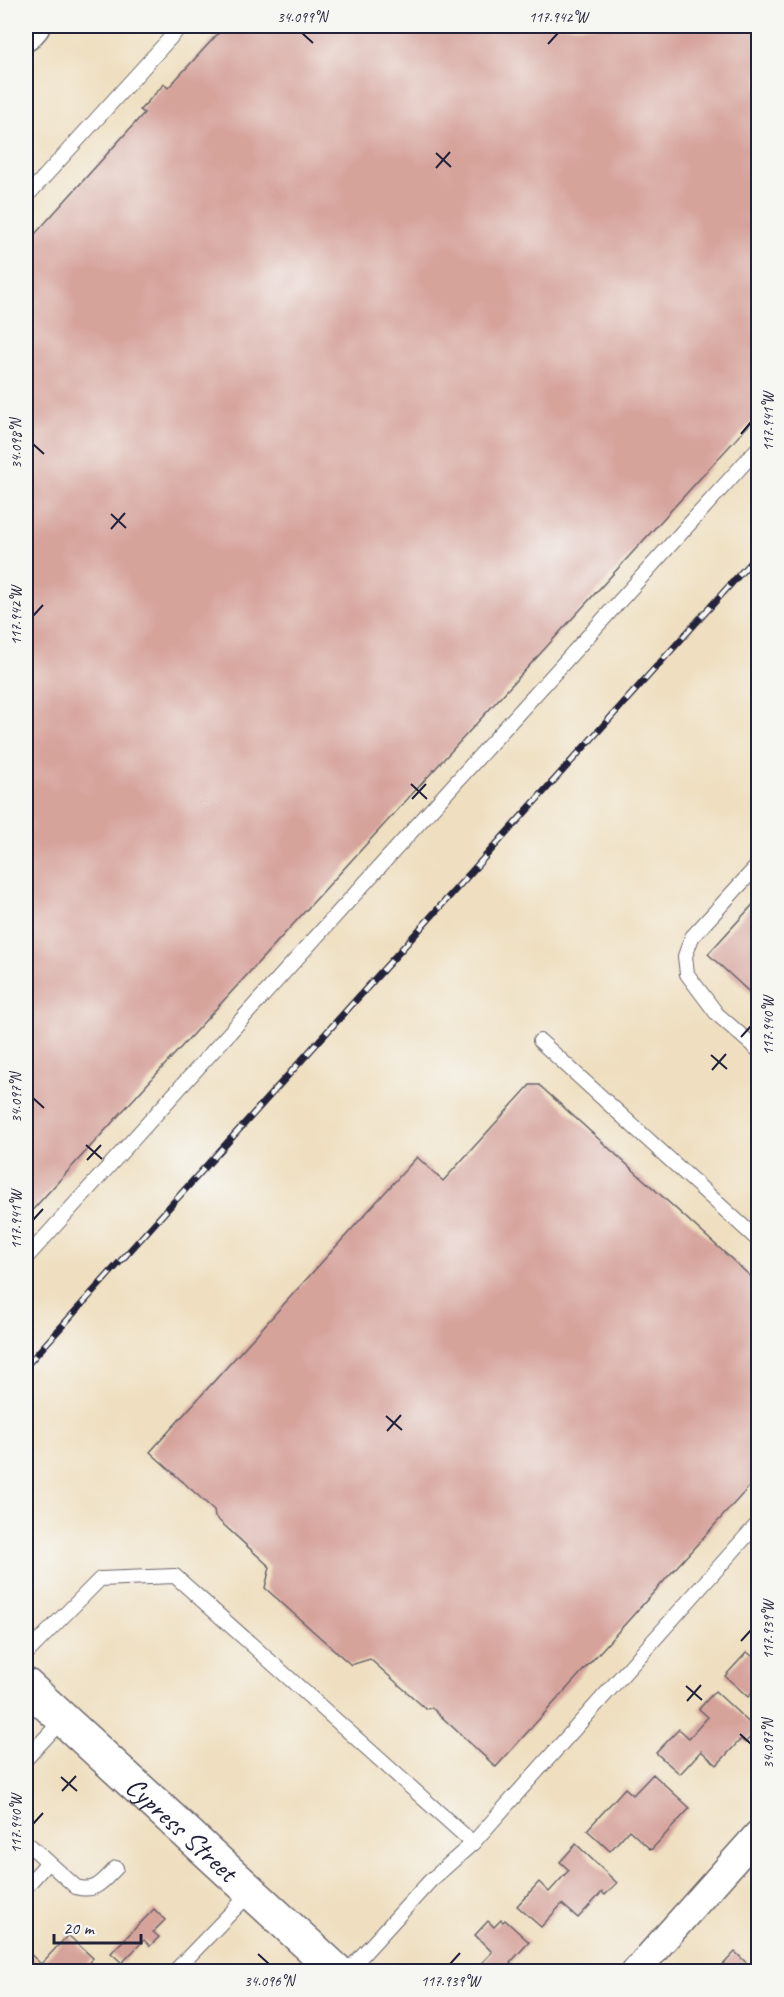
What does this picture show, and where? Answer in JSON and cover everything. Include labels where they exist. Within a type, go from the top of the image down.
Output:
[{"type":"street","points":[[26,33],[33,26]]},
{"type":"street","name":"Cypress Street","points":[[26,1685],[338,1971]]},
{"type":"street","points":[[635,1971],[759,1834]]},
{"type":"lane","points":[[26,197],[181,26]]},
{"type":"lane","points":[[26,1258],[759,448]]},
{"type":"lane","points":[[759,865],[692,937],[685,956],[687,974],[717,1014],[759,1050]]},
{"type":"lane","points":[[540,1041],[759,1240]]},
{"type":"lane","points":[[347,1971],[430,1881],[473,1843],[759,1523]]},
{"type":"lane","points":[[26,1654],[100,1579],[175,1576],[473,1843]]},
{"type":"lane","points":[[26,1760],[63,1719]]},
{"type":"lane","points":[[26,1842],[76,1887],[87,1890],[95,1889],[116,1868]]},
{"type":"lane","points":[[26,1887],[48,1862]]},
{"type":"lane","points":[[174,1971],[251,1892]]},
{"type":"building","points":[[225,26],[758,26],[758,415],[26,1217],[26,244],[144,113],[140,110],[164,84],[168,88]]},
{"type":"building","points":[[758,899],[758,1000],[708,954]]},
{"type":"building","points":[[530,1085],[539,1085],[758,1283],[758,1477],[496,1767],[432,1708],[426,1709],[370,1659],[351,1665],[265,1588],[270,1567],[215,1517],[214,1510],[150,1452],[417,1157],[443,1181]]},
{"type":"building","points":[[747,1652],[756,1659],[758,1656],[758,1687],[748,1697],[725,1676]]},
{"type":"building","points":[[715,1691],[757,1730],[745,1743],[741,1739],[717,1765],[701,1751],[680,1774],[656,1753],[679,1729],[689,1738],[708,1717],[699,1709]]},
{"type":"building","points":[[653,1774],[690,1808],[651,1850],[629,1830],[610,1851],[587,1830],[625,1788],[633,1795]]},
{"type":"building","points":[[576,1844],[617,1883],[605,1895],[602,1892],[578,1918],[562,1904],[541,1927],[517,1906],[539,1882],[549,1892],[569,1870],[560,1862]]},
{"type":"building","points":[[154,1909],[165,1920],[153,1932],[159,1937],[150,1946],[144,1940],[122,1963],[111,1953]]},
{"type":"building","points":[[501,1920],[503,1922],[505,1920],[529,1942],[510,1963],[519,1972],[473,1972],[492,1952],[475,1935],[488,1921],[494,1927]]},
{"type":"building","points":[[68,1935],[93,1958],[80,1972],[26,1972],[26,1950],[41,1964]]},
{"type":"building","points":[[735,1952],[756,1972],[716,1972]]},
{"type":"railway","points":[[26,1366],[758,554]]}]
